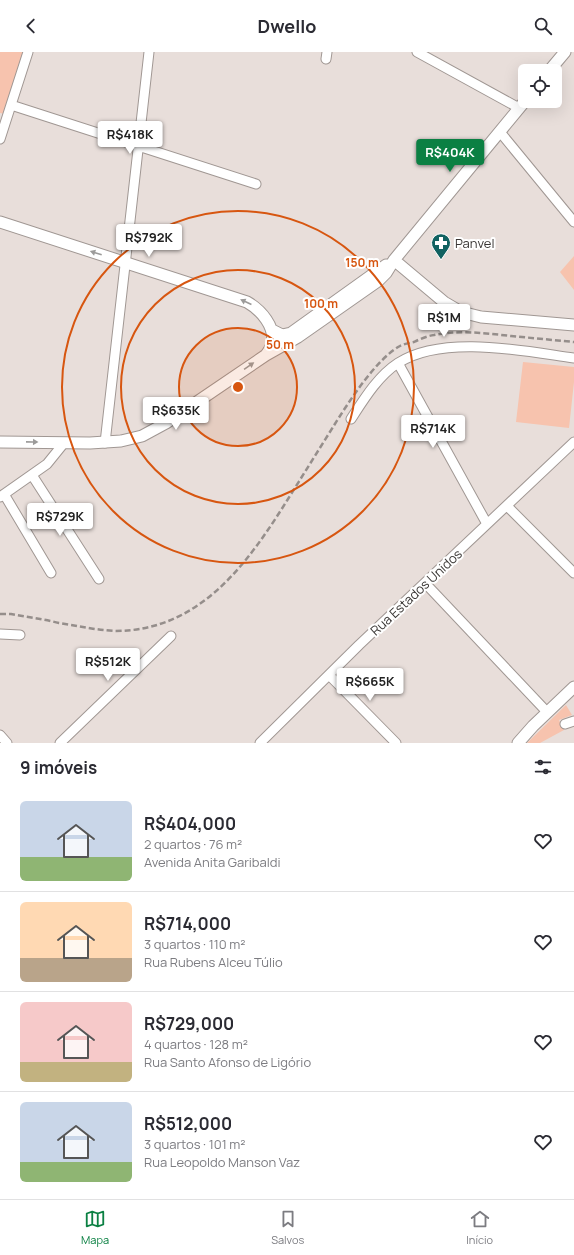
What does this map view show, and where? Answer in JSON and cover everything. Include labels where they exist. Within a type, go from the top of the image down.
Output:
[{"type":"main road","points":[[555,64],[565,52]]},
{"type":"main road","points":[[0,442],[104,443],[131,439],[154,430],[177,416],[266,355],[298,337],[378,281],[519,108]]},
{"type":"main road","points":[[0,222],[247,302],[260,312],[272,330],[282,335],[291,333],[394,260]]},
{"type":"main road","points":[[394,260],[453,308],[470,315],[574,325]]},
{"type":"main road","points":[[266,355],[272,343],[272,330]]},
{"type":"main road","points":[[518,743],[533,726],[574,686]]},
{"type":"street","points":[[0,139],[28,52]]},
{"type":"street","points":[[104,443],[149,52]]},
{"type":"street","points":[[417,52],[518,102]]},
{"type":"street","points":[[11,106],[256,184]]},
{"type":"street","points":[[500,132],[574,222]]},
{"type":"street","points":[[351,418],[388,370],[398,363],[420,353],[472,347],[503,349],[574,358]]},
{"type":"street","points":[[398,363],[487,524]]},
{"type":"street","name":"Rua Estados Unidos","points":[[260,743],[329,675],[574,442]]},
{"type":"street","points":[[51,573],[2,495],[47,464],[64,443]]},
{"type":"street","points":[[32,475],[99,579]]},
{"type":"street","points":[[507,506],[574,573]]},
{"type":"street","points":[[425,583],[547,712]]},
{"type":"street","points":[[0,634],[20,635]]},
{"type":"street","points":[[60,743],[171,636]]},
{"type":"street","points":[[329,675],[396,743]]},
{"type":"street","points":[[565,724],[574,721]]},
{"type":"street","points":[[0,735],[7,743]]},
{"type":"shaded area","points":[[0,52],[24,52],[5,114],[0,113]]},
{"type":"shaded area","points":[[574,256],[574,290],[560,272]]},
{"type":"shaded area","points":[[523,362],[574,367],[574,382],[569,428],[516,422]]},
{"type":"shaded area","points":[[566,705],[572,715],[559,720],[564,730],[540,743],[527,743]]},
{"type":"railway","points":[[0,614],[11,614],[87,628],[115,631],[145,628],[172,619],[197,606],[218,589],[238,569],[273,523],[354,394],[372,371],[391,352],[402,345],[431,335],[443,333],[482,333],[574,342]]},
{"type":"place","name":"Panvel","points":[[441,260]]}]
